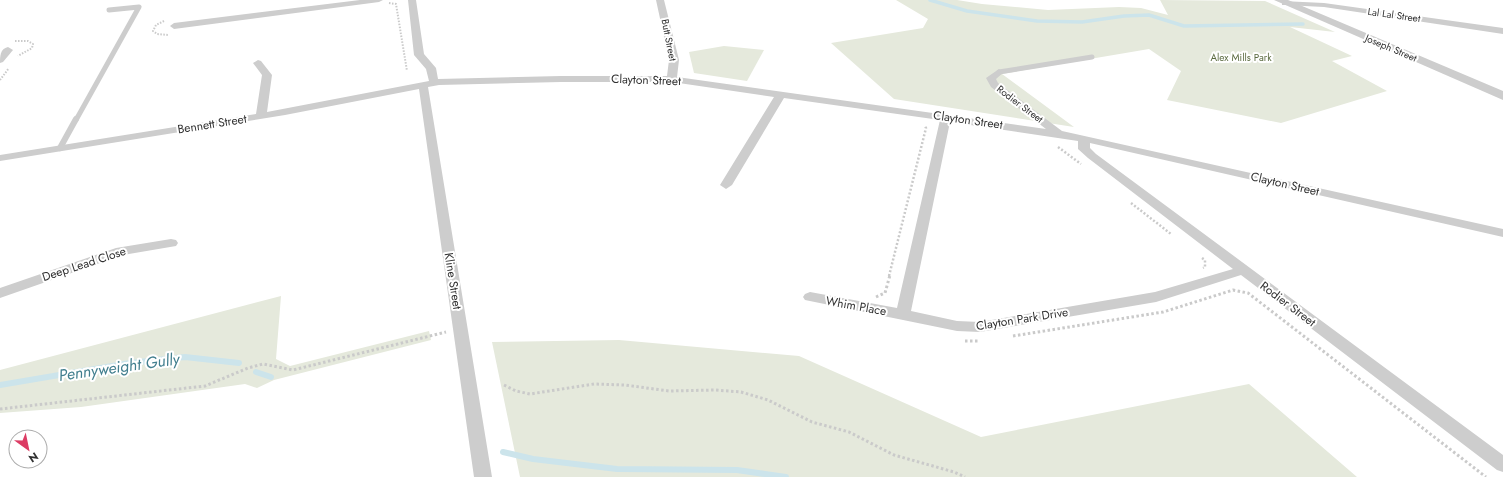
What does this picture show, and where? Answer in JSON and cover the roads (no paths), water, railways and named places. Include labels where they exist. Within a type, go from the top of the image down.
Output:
[{"type":"street","points":[[174,26],[379,0]]},
{"type":"street","name":"Kline Street","points":[[412,0],[419,55],[431,68],[428,84],[460,329],[483,477]]},
{"type":"street","name":"Butt Street","points":[[660,0],[674,60],[672,79]]},
{"type":"street","name":"Lal Lal Street","points":[[1282,1],[1328,5],[1503,30]]},
{"type":"street","name":"Joseph Street","points":[[1282,1],[1503,96]]},
{"type":"street","points":[[0,60],[8,50]]},
{"type":"street","points":[[258,63],[267,75],[262,116]]},
{"type":"street","name":"Rodier Street","points":[[999,72],[991,78],[994,85],[1060,134]]},
{"type":"street","name":"Clayton Street","points":[[428,84],[561,79],[672,79],[946,117],[1084,138],[1503,234]]},
{"type":"street","name":"Bennett Street","points":[[0,158],[262,116],[428,84]]},
{"type":"street","points":[[726,185],[781,94]]},
{"type":"street","points":[[903,314],[946,117]]},
{"type":"street","name":"Rodier Street","points":[[1084,138],[1083,146],[1089,154],[1503,465]]},
{"type":"street","name":"Deep Lead Close","points":[[0,293],[116,252],[170,243]]},
{"type":"street","name":"Clayton Park Drive","points":[[903,314],[957,326],[980,327],[1150,299],[1243,270]]},
{"type":"street","name":"Whim Place","points":[[810,297],[903,314]]},
{"type":"lane","points":[[60,148],[139,7],[109,10]]},
{"type":"lane","points":[[999,72],[1092,56]]},
{"type":"waterway","points":[[930,0],[967,11],[1037,21],[1082,22],[1124,16],[1149,15],[1184,26],[1303,24]]},
{"type":"waterway","name":"Pennyweight Gully","points":[[0,385],[130,363],[185,357],[239,363]]},
{"type":"waterway","name":"Pennyweight Gully","points":[[256,372],[271,377]]},
{"type":"waterway","name":"Pennyweight Gully","points":[[503,452],[533,459],[617,469],[737,470],[786,477]]},
{"type":"park label","name":"Alex Mills Park","points":[[1241,57]]}]
